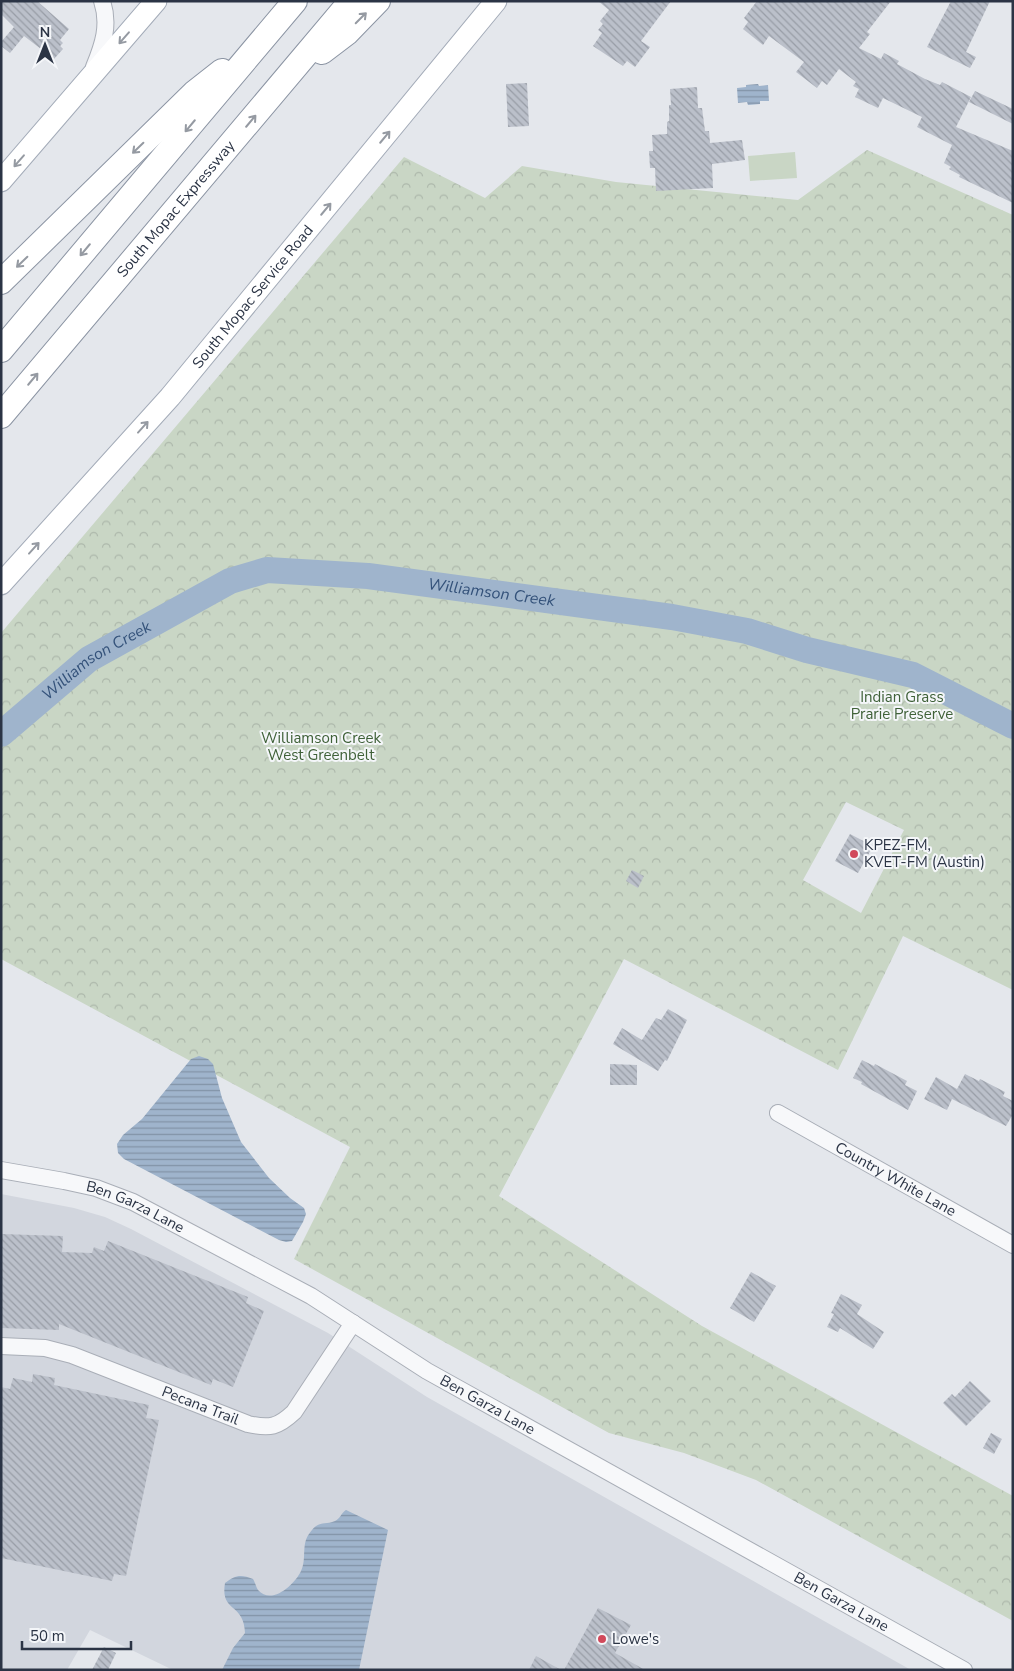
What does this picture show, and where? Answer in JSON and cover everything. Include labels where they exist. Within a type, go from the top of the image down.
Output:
[{"type":"highway","points":[[1,350],[295,1]]},
{"type":"highway","name":"South Mopac Expressway","points":[[1,416],[351,1]]},
{"type":"highway","points":[[283,82],[346,32],[378,1]]},
{"type":"highway","points":[[1,282],[194,93],[266,35]]},
{"type":"main road","points":[[1,182],[156,1]]},
{"type":"main road","name":"South Mopac Service Road","points":[[1,584],[170,397],[496,1]]},
{"type":"street","points":[[89,79],[106,33],[106,19],[102,1]]},
{"type":"street","name":"Country White Lane","points":[[778,1113],[1013,1245]]},
{"type":"street","name":"Ben Garza Lane","points":[[1,1170],[64,1180],[96,1188],[132,1202],[311,1296],[427,1371],[964,1670]]},
{"type":"street","name":"Pecana Trail","points":[[1,1346],[45,1348],[72,1355],[248,1424],[264,1428],[286,1420],[294,1412],[354,1323]]},
{"type":"shaded area","points":[[1,1194],[74,1208],[105,1217],[131,1229],[328,1333],[427,1397],[911,1670],[173,1670],[90,1630],[67,1670],[1,1670]]},
{"type":"green space","points":[[867,150],[1013,215],[1013,990],[903,936],[838,1070],[624,959],[499,1196],[702,1326],[1013,1496],[1013,1621],[756,1480],[684,1453],[609,1433],[294,1259],[350,1147],[1,959],[1,633],[404,157],[485,198],[522,166],[616,182],[798,200]],"holes":[[[846,802],[904,830],[861,913],[803,880]]]},
{"type":"green space","points":[[795,152],[797,178],[750,181],[748,156]]},
{"type":"water","points":[[758,84],[759,86],[768,85],[769,101],[760,101],[760,104],[748,105],[747,102],[738,103],[737,88]]},
{"type":"water","points":[[199,1056],[208,1059],[213,1064],[222,1098],[241,1142],[269,1178],[290,1198],[304,1208],[306,1214],[292,1241],[279,1240],[124,1159],[118,1153],[117,1144],[123,1135],[142,1119],[191,1059]]},
{"type":"water","points":[[346,1510],[388,1530],[359,1670],[222,1670],[233,1648],[245,1633],[241,1616],[226,1599],[224,1592],[225,1583],[232,1578],[245,1576],[253,1579],[258,1590],[264,1594],[270,1596],[282,1591],[294,1582],[301,1571],[304,1562],[305,1543],[313,1529],[316,1526],[337,1520]]},
{"type":"building","points":[[1,1],[37,1],[69,29],[60,40],[63,43],[60,46],[63,49],[54,59],[24,36],[10,53],[1,46],[1,42],[14,27],[1,14]]},
{"type":"building","points":[[598,1],[671,1],[641,41],[650,47],[635,67],[627,61],[623,66],[593,46],[602,33],[598,30],[603,24],[600,21],[609,10]]},
{"type":"building","points":[[757,1],[891,1],[867,32],[870,34],[859,48],[881,59],[884,53],[899,61],[897,64],[925,79],[940,85],[942,82],[971,97],[956,127],[1013,151],[1013,203],[959,177],[960,175],[949,169],[951,167],[944,163],[952,145],[917,127],[922,117],[883,98],[878,108],[855,97],[859,89],[853,86],[856,82],[839,69],[827,85],[822,81],[817,88],[796,72],[804,62],[769,36],[763,45],[743,29],[748,22],[744,18]]},
{"type":"building","points":[[951,1],[990,1],[966,52],[976,57],[970,68],[927,47]]},
{"type":"building","points":[[527,83],[529,126],[508,127],[506,84]]},
{"type":"building","points":[[697,87],[698,108],[702,108],[705,131],[709,131],[710,143],[742,140],[745,160],[712,164],[713,188],[656,191],[655,168],[650,168],[649,151],[653,151],[652,135],[667,134],[669,105],[671,105],[670,89]]},
{"type":"building","points":[[975,91],[1013,109],[1013,124],[969,102]]},
{"type":"building","name":"KPEZ-FM, KVET-FM (Austin)","points":[[850,834],[873,846],[858,873],[835,861]]},
{"type":"building","points":[[632,870],[644,876],[638,888],[626,881]]},
{"type":"building","points":[[668,1009],[687,1020],[667,1061],[665,1060],[658,1071],[613,1044],[622,1028],[642,1040],[656,1018],[661,1020]]},
{"type":"building","points":[[862,1060],[874,1066],[875,1064],[907,1081],[905,1085],[917,1091],[908,1110],[853,1078]]},
{"type":"building","points":[[610,1064],[637,1065],[637,1085],[610,1085]]},
{"type":"building","points":[[965,1074],[979,1081],[980,1079],[1005,1092],[1003,1096],[1013,1101],[1013,1114],[1006,1126],[952,1099],[947,1110],[924,1099],[936,1077],[957,1089]]},
{"type":"building","points":[[1,1234],[63,1236],[62,1252],[92,1253],[94,1247],[104,1251],[108,1241],[248,1297],[246,1303],[264,1311],[233,1387],[213,1379],[211,1385],[59,1324],[59,1330],[1,1328]]},
{"type":"building","points":[[751,1272],[776,1286],[754,1322],[730,1308]]},
{"type":"building","points":[[841,1294],[862,1305],[857,1314],[884,1332],[873,1349],[840,1328],[838,1332],[827,1327],[834,1314],[831,1313]]},
{"type":"building","points":[[33,1374],[55,1378],[54,1385],[149,1405],[146,1418],[159,1420],[126,1576],[114,1574],[112,1581],[1,1558],[1,1387],[10,1389],[13,1378],[32,1382]]},
{"type":"building","points":[[970,1381],[991,1401],[966,1426],[943,1403],[952,1394],[955,1397]]},
{"type":"building","points":[[991,1433],[1002,1439],[994,1454],[983,1448]]},
{"type":"building","name":"Lowe's","points":[[598,1608],[631,1625],[615,1653],[645,1670],[564,1670]]},
{"type":"building","points":[[104,1647],[116,1653],[108,1670],[92,1670]]},
{"type":"building","points":[[536,1656],[561,1670],[529,1670]]},
{"type":"waterway","name":"Williamson Creek","points":[[1,734],[89,659],[230,581],[267,570],[368,576],[672,617],[747,631],[807,650],[913,675],[1013,726]]},
{"type":"place","name":"KPEZ-FM, KVET-FM (Austin)","points":[[854,854]]},
{"type":"place","name":"Lowe's","points":[[602,1639]]},
{"type":"park label","name":"Indian Grass Prarie Preserve","points":[[902,706]]},
{"type":"park label","name":"Williamson Creek West Greenbelt","points":[[321,746]]}]
